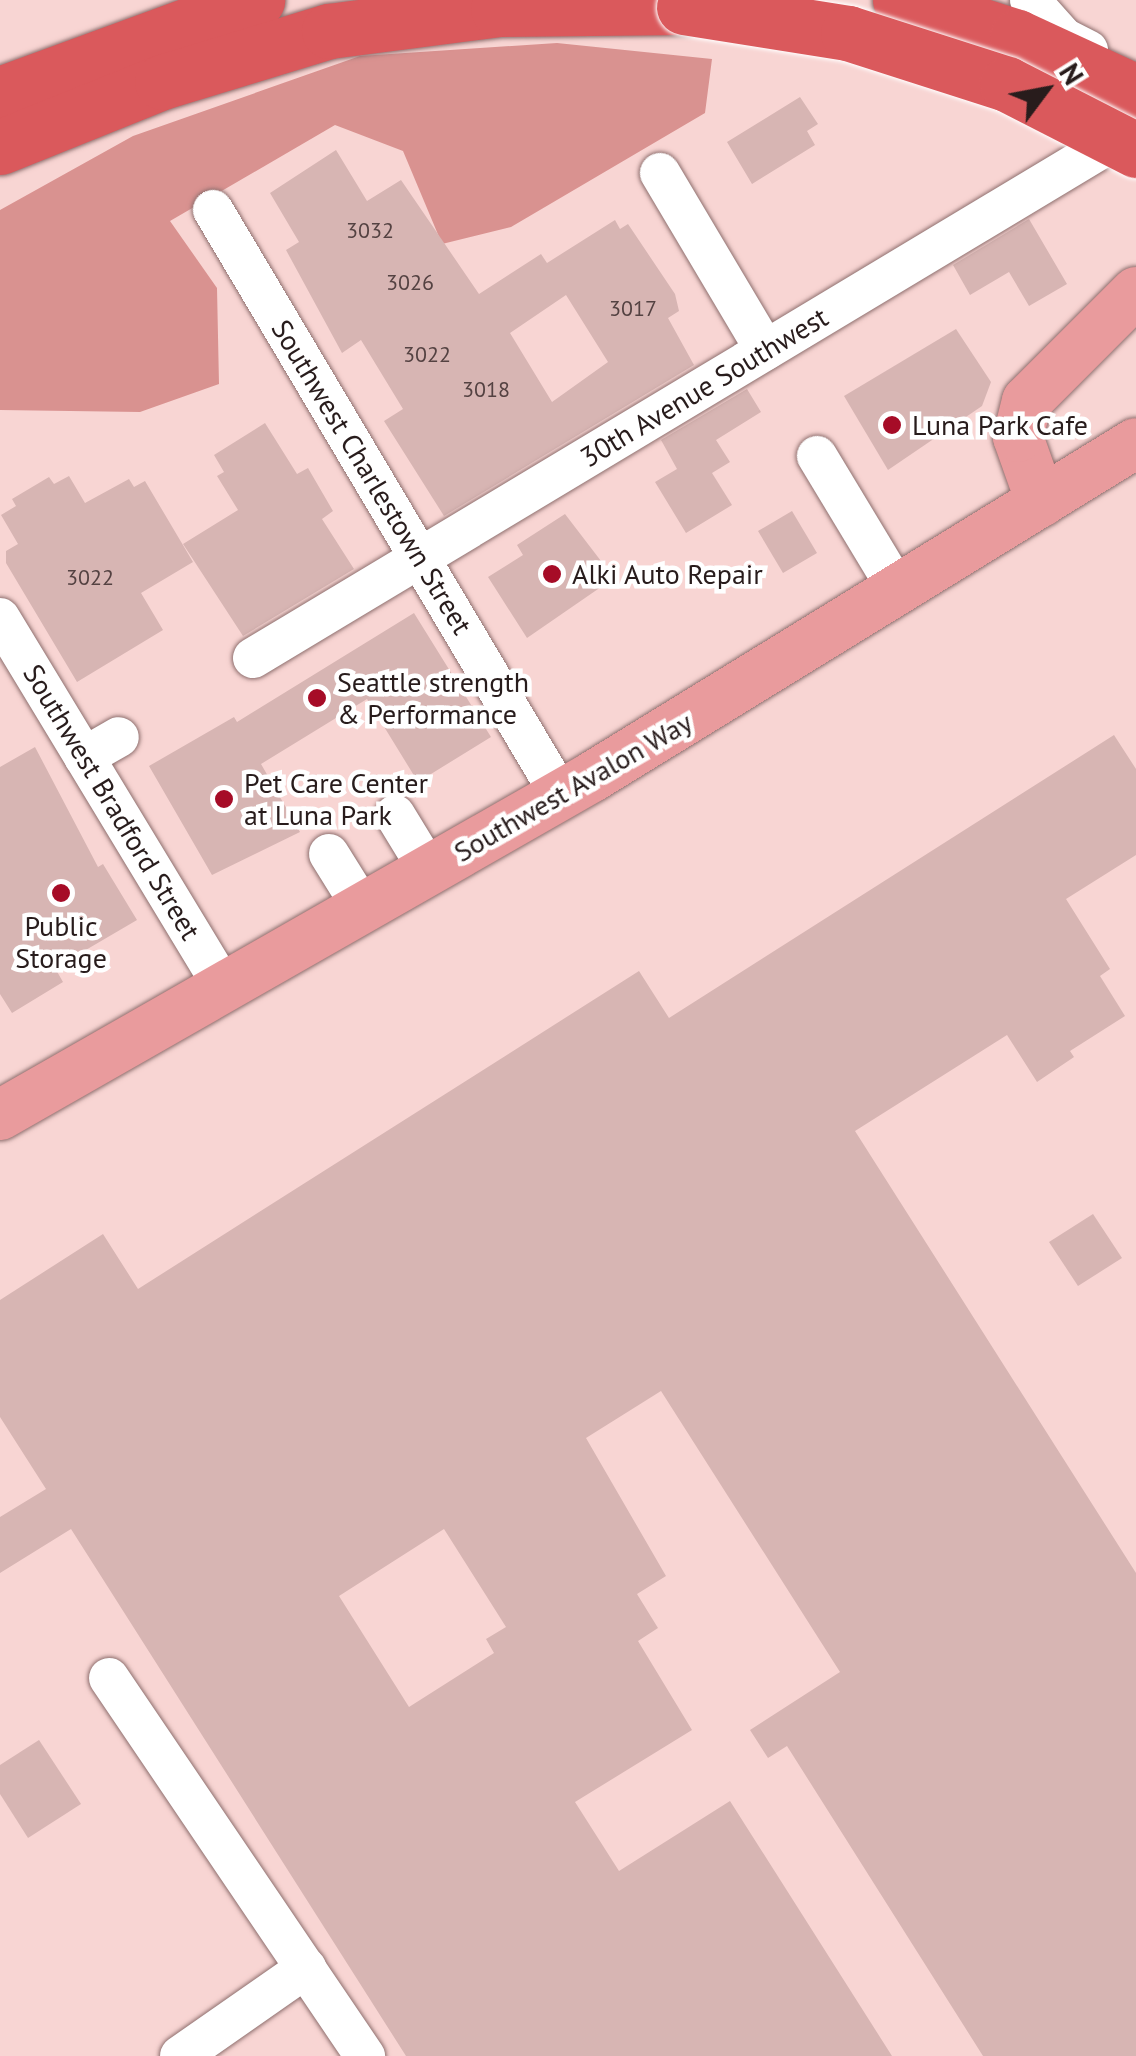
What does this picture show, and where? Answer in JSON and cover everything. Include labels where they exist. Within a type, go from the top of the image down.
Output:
[{"type":"highway","points":[[0,94],[257,0]]},
{"type":"highway","points":[[900,0],[1017,37],[1133,131]]},
{"type":"highway","points":[[0,147],[162,82],[330,31],[498,10],[684,6],[848,33],[1008,84],[1133,131]]},
{"type":"main road","points":[[1041,502],[1018,437],[1027,400],[1136,292]]},
{"type":"main road","name":"Southwest Avalon Way","points":[[0,1115],[560,796],[899,592],[1136,443]]},
{"type":"street","points":[[1030,0],[1064,38],[1136,74]]},
{"type":"street","name":"30th Avenue Southwest","points":[[254,658],[1133,131]]},
{"type":"street","points":[[660,174],[765,350]]},
{"type":"street","name":"Southwest Charlestown Street","points":[[213,210],[560,796]]},
{"type":"street","points":[[817,456],[899,592]]},
{"type":"street","name":"Southwest Bradford Street","points":[[0,618],[223,986]]},
{"type":"street","points":[[84,757],[119,736]]},
{"type":"street","points":[[395,815],[428,870]]},
{"type":"street","points":[[329,854],[362,907]]},
{"type":"street","points":[[109,1678],[365,2056]]},
{"type":"street","points":[[180,2056],[306,1968]]},
{"type":"shaded area","points":[[557,43],[712,59],[705,113],[511,227],[442,244],[403,151],[335,125],[170,221],[217,288],[219,384],[140,412],[0,410],[0,210],[133,136],[360,56]]},
{"type":"building","points":[[800,97],[818,124],[807,131],[815,145],[752,184],[727,142]]},
{"type":"building","points":[[336,150],[367,201],[401,180],[479,294],[541,254],[547,263],[615,220],[620,229],[628,224],[675,294],[679,311],[668,318],[694,365],[444,516],[384,421],[403,409],[361,340],[342,353],[286,250],[299,242],[270,193]],"holes":[[[566,295],[608,362],[552,402],[510,333]]]},
{"type":"building","points":[[1029,219],[1067,284],[1029,306],[1009,272],[970,295],[953,265]]},
{"type":"building","points":[[956,329],[991,382],[982,406],[888,470],[844,396]]},
{"type":"building","points":[[747,389],[761,412],[716,440],[730,462],[712,473],[732,505],[686,533],[655,482],[677,469],[661,440]]},
{"type":"building","points":[[265,423],[297,474],[308,468],[333,511],[322,519],[354,569],[243,636],[183,544],[238,510],[217,476],[224,472],[214,455]]},
{"type":"building","points":[[69,476],[85,503],[129,479],[134,487],[145,481],[193,562],[141,593],[163,630],[77,682],[6,563],[6,551],[18,544],[1,515],[16,506],[12,499],[49,477],[54,484]]},
{"type":"building","points":[[792,511],[817,553],[783,573],[758,531]]},
{"type":"building","name":"Alki Auto Repair","points":[[565,514],[614,578],[527,638],[488,577],[523,555],[517,545]]},
{"type":"building","points":[[414,613],[491,737],[418,782],[367,699],[261,764],[300,832],[212,875],[149,766],[234,717],[237,722]]},
{"type":"building","points":[[1114,735],[1136,769],[1136,855],[1066,899],[1110,969],[1100,976],[1125,1016],[1070,1051],[1074,1057],[1037,1082],[1007,1035],[855,1131],[1136,1573],[1136,2056],[983,2056],[787,1746],[768,1758],[750,1730],[840,1672],[661,1391],[586,1438],[666,1576],[637,1594],[658,1628],[638,1641],[692,1730],[575,1802],[619,1871],[730,1801],[892,2056],[406,2056],[71,1529],[0,1573],[0,1517],[46,1489],[0,1417],[0,1300],[103,1234],[138,1289],[639,971],[669,1018]],"holes":[[[444,1529],[506,1627],[486,1639],[494,1653],[409,1707],[339,1596]]]},
{"type":"building","name":"Public Storage","points":[[35,747],[98,867],[103,864],[137,920],[55,968],[63,982],[12,1013],[0,994],[0,767]]},
{"type":"building","points":[[1093,1214],[1122,1258],[1078,1286],[1049,1242]]},
{"type":"building","points":[[39,1740],[81,1804],[28,1838],[0,1794],[0,1765]]},
{"type":"place","name":"Luna Park Cafe","points":[[892,425]]},
{"type":"place","name":"Alki Auto Repair","points":[[552,574]]},
{"type":"place","name":"Seattle strength & Performance","points":[[317,698]]},
{"type":"place","name":"Pet Care Center at Luna Park","points":[[224,799]]},
{"type":"place","name":"Public Storage","points":[[61,893]]}]
